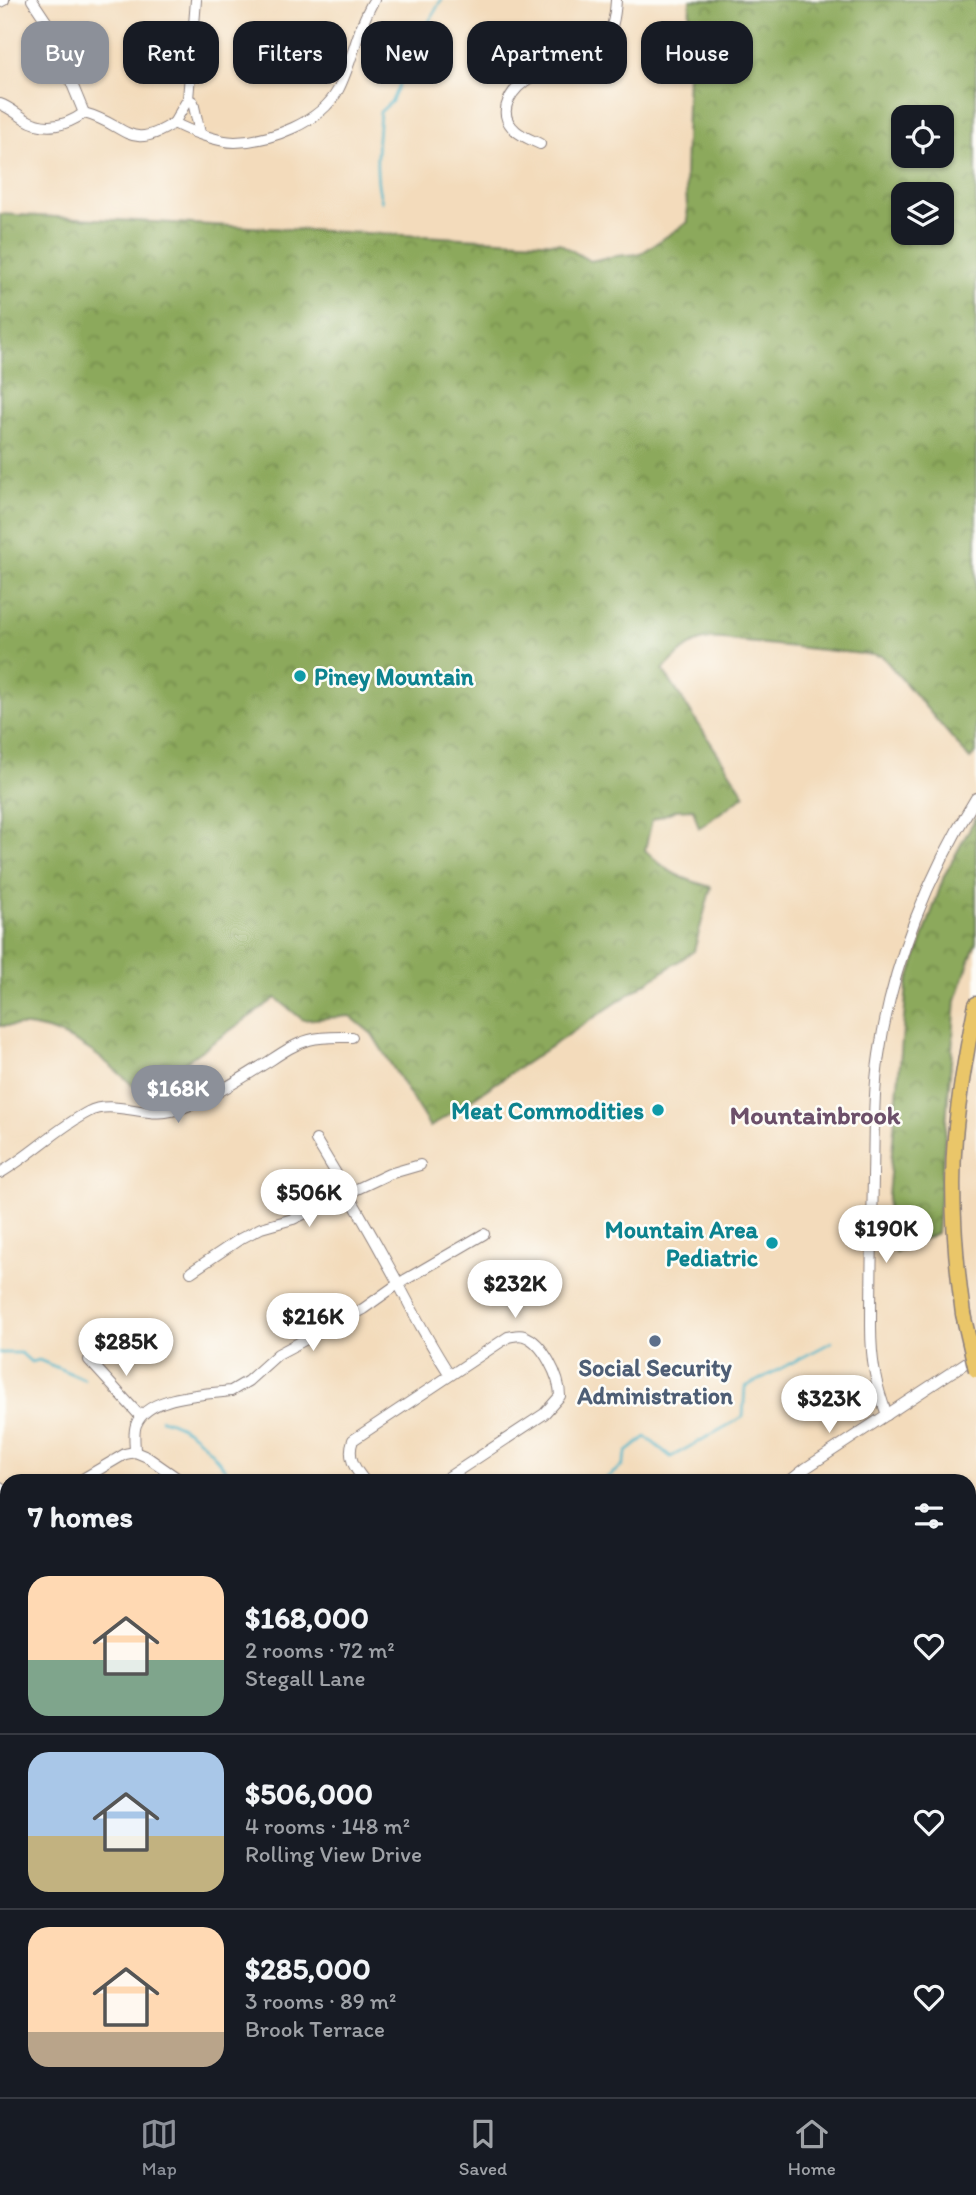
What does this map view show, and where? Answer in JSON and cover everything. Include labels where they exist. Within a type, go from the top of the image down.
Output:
[{"type":"highway","points":[[976,1004],[955,1138],[954,1231],[964,1314],[976,1370]]},
{"type":"highway","points":[[961,1097],[968,1084],[976,1043]]},
{"type":"street","points":[[32,0],[46,21],[85,113],[132,136],[142,138],[153,136],[174,123],[188,99],[196,0]]},
{"type":"street","points":[[174,123],[221,141],[235,142],[259,139],[309,119],[338,89],[366,13],[374,0]]},
{"type":"street","points":[[540,144],[514,130],[508,122],[507,101],[513,92],[533,75],[572,66],[601,45],[612,27],[617,0]]},
{"type":"street","points":[[188,99],[193,102],[200,132]]},
{"type":"street","points":[[0,104],[38,126],[61,125],[74,121],[85,113]]},
{"type":"street","points":[[887,1415],[871,1362],[870,1326],[874,1098],[879,1054],[890,1000],[909,936],[926,893],[976,798]]},
{"type":"street","points":[[0,1173],[90,1110],[108,1108],[162,1114],[180,1109],[240,1079],[293,1046],[324,1037],[352,1037]]},
{"type":"street","points":[[316,1140],[348,1192],[415,1319],[450,1375]]},
{"type":"street","points":[[191,1272],[261,1228],[293,1219],[389,1174],[420,1165]]},
{"type":"street","points":[[135,1452],[135,1430],[140,1416],[147,1409],[160,1402],[241,1387],[278,1354],[363,1309],[398,1284],[484,1234]]},
{"type":"street","points":[[360,1474],[353,1465],[350,1448],[353,1440],[508,1337],[522,1335],[533,1340],[552,1367],[560,1384],[560,1396],[544,1414],[453,1474]]},
{"type":"street","points":[[798,1474],[976,1355]]},
{"type":"street","points":[[89,1360],[140,1416]]},
{"type":"street","points":[[91,1474],[125,1454],[135,1452],[171,1474]]},
{"type":"green space","points":[[690,0],[976,0],[976,753],[970,759],[882,656],[724,639],[703,640],[687,648],[663,670],[745,795],[699,828],[693,809],[676,810],[652,820],[645,850],[675,874],[711,887],[694,951],[430,1127],[372,1034],[350,1016],[303,1020],[276,998],[141,1093],[105,1061],[79,1043],[34,1027],[0,1026],[0,214],[559,243],[590,261],[640,254],[688,222],[685,175],[688,84],[753,84],[753,21],[689,21]]},
{"type":"green space","points":[[976,817],[976,942],[956,1000],[937,1233],[895,1253],[886,1218],[907,985],[944,876]]},
{"type":"waterway","points":[[430,21],[441,0]]},
{"type":"waterway","points":[[382,202],[377,169],[380,112],[392,101],[399,84]]},
{"type":"waterway","points":[[612,1474],[622,1466],[627,1452],[646,1437],[671,1457],[743,1417],[745,1387],[832,1342]]},
{"type":"waterway","points":[[0,1353],[21,1353],[31,1362],[39,1360],[84,1379]]},
{"type":"waterway","points":[[161,1419],[174,1423],[195,1436],[230,1474]]},
{"type":"place","name":"Piney Mountain","points":[[300,676]]},
{"type":"place","name":"Meat Commodities","points":[[658,1110]]},
{"type":"place","name":"Mountain Area Pediatric","points":[[772,1243]]},
{"type":"place","name":"Social Security Administration","points":[[655,1341]]},
{"type":"district","name":"Mountainbrook","points":[[815,1115]]}]
